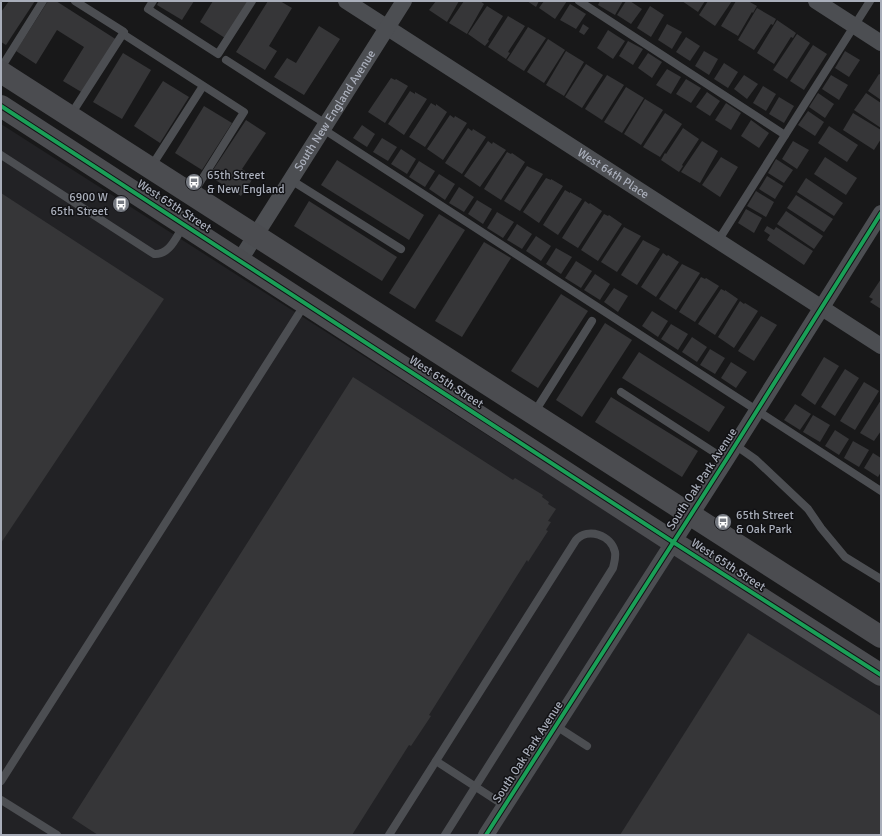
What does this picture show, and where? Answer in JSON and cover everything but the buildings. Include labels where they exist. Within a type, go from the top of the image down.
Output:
[{"type":"street","name":"West 64th Place","points":[[346,1],[881,346]]},
{"type":"street","name":"South New England Avenue","points":[[240,260],[404,1]]},
{"type":"street","points":[[816,1],[881,43]]},
{"type":"street","name":"West 65th Street","points":[[1,72],[881,637]]},
{"type":"street","name":"West 65th Street","points":[[1,106],[673,542],[881,675]]},
{"type":"street","name":"South Oak Park Avenue","points":[[486,835],[726,460],[881,213]]},
{"type":"lane","points":[[1,68],[43,1]]},
{"type":"lane","points":[[75,1],[124,32],[123,34],[244,112],[192,195]]},
{"type":"lane","points":[[153,1],[148,9],[218,54],[252,1]]},
{"type":"lane","points":[[578,1],[785,135]]},
{"type":"lane","points":[[718,241],[870,1]]},
{"type":"lane","points":[[70,116],[123,34]]},
{"type":"lane","points":[[226,60],[325,127],[881,491]]},
{"type":"lane","points":[[150,168],[203,86]]},
{"type":"lane","points":[[1,155],[154,254],[160,254],[167,251],[184,224]]},
{"type":"lane","points":[[291,180],[401,249]]},
{"type":"lane","points":[[1,781],[306,303]]},
{"type":"lane","points":[[534,414],[592,321]]},
{"type":"lane","points":[[621,392],[726,460]]},
{"type":"lane","points":[[735,445],[755,459],[808,509],[821,528],[845,557],[881,579]]},
{"type":"lane","points":[[389,835],[576,540],[581,535],[588,533],[603,537],[611,544],[615,552],[616,560],[613,568],[445,835]]},
{"type":"lane","points":[[556,726],[587,746]]},
{"type":"lane","points":[[436,761],[505,806]]},
{"type":"lane","points":[[1,800],[57,835]]},
{"type":"shaded area","points":[[1,124],[881,687],[881,835],[1,835]]},
{"type":"cycle path","points":[[1,106],[673,542],[881,675]]},
{"type":"cycle path","points":[[486,835],[726,460],[881,213]]},
{"type":"place","name":"65th Street & New England","points":[[194,182]]},
{"type":"place","name":"6900 W 65th Street","points":[[121,204]]},
{"type":"place","name":"65th Street & Oak Park","points":[[723,522]]}]
